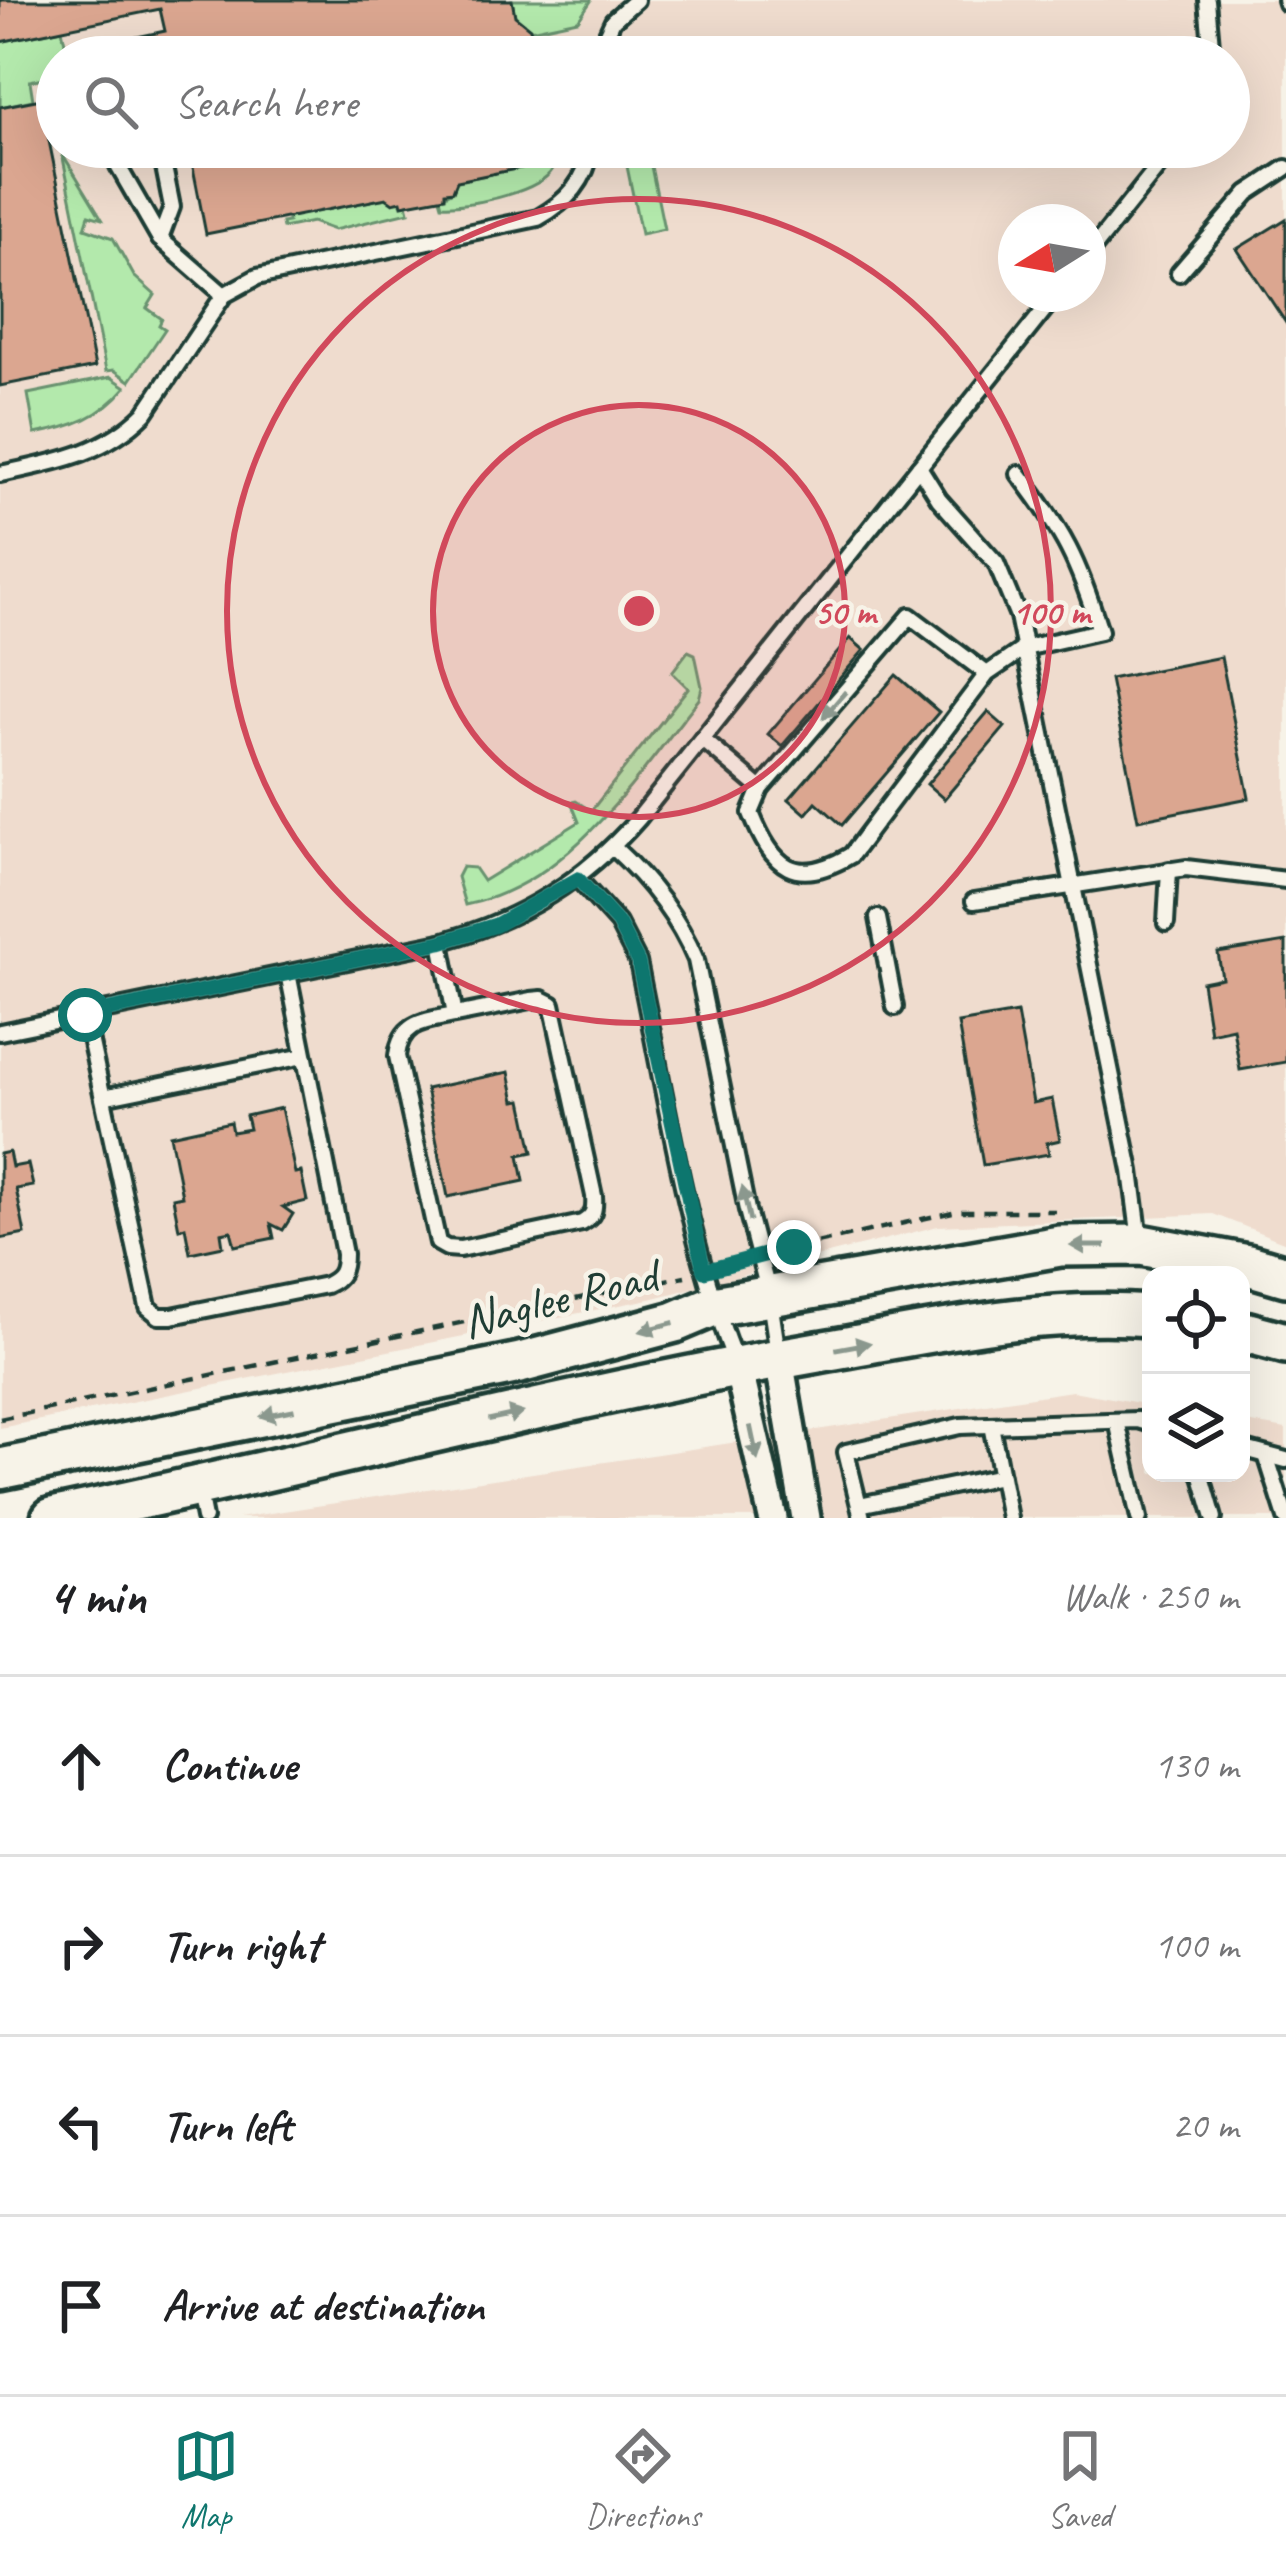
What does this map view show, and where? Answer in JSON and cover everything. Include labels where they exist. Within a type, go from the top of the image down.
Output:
[{"type":"main road","name":"Naglee Road","points":[[0,1469],[520,1363],[675,1322],[709,1288],[764,1275],[1060,1246],[1141,1245],[1286,1276]]},
{"type":"main road","points":[[52,1518],[201,1503],[391,1440],[778,1359],[1023,1317],[1097,1312],[1142,1315]]},
{"type":"main road","points":[[1250,1333],[1286,1343]]},
{"type":"street","points":[[778,1359],[806,1518]]},
{"type":"street","points":[[738,1367],[773,1518]]},
{"type":"lane","points":[[606,36],[613,20],[636,0]]},
{"type":"lane","points":[[1207,0],[1210,36]]},
{"type":"lane","points":[[119,168],[160,239],[224,295]]},
{"type":"lane","points":[[160,239],[172,207],[164,168]]},
{"type":"lane","points":[[0,474],[88,454],[129,429],[224,295],[257,278],[538,218],[575,191],[587,168]]},
{"type":"lane","points":[[1106,232],[1157,168]]},
{"type":"lane","points":[[1179,273],[1248,193],[1286,168]]},
{"type":"lane","points":[[0,1032],[441,942],[496,925],[578,879],[614,847],[1043,312]]},
{"type":"lane","points":[[920,467],[939,499],[996,563],[1018,616],[1131,1171],[1141,1245]]},
{"type":"lane","points":[[987,674],[910,616],[761,789],[751,813],[781,865],[798,873],[828,869],[851,855],[987,674],[1025,648],[1100,631],[1080,566],[1063,532],[1019,474]]},
{"type":"lane","points":[[702,739],[761,789]]},
{"type":"lane","points":[[614,847],[644,875],[682,927],[696,960],[778,1359]]},
{"type":"lane","points":[[974,901],[1186,868],[1284,877]]},
{"type":"lane","points":[[1166,923],[1169,871]]},
{"type":"lane","points":[[578,879],[618,923],[638,962],[709,1288],[738,1367]]},
{"type":"lane","points":[[878,918],[896,1007]]},
{"type":"lane","points":[[441,942],[455,1015]]},
{"type":"lane","points":[[85,1015],[148,1307],[159,1316],[326,1285],[344,1269],[288,973]]},
{"type":"lane","points":[[531,1000],[552,1004],[594,1196],[591,1218],[460,1249],[438,1243],[398,1056],[404,1030],[455,1015],[531,1000]]},
{"type":"lane","points":[[103,1096],[304,1056]]},
{"type":"lane","points":[[1117,1421],[1139,1518]]},
{"type":"lane","points":[[1000,1476],[860,1511],[846,1452],[960,1426],[1142,1423]]},
{"type":"lane","points":[[991,1425],[1009,1518]]},
{"type":"lane","points":[[1250,1450],[1286,1460]]},
{"type":"lane","points":[[1267,1455],[1286,1518]]},
{"type":"lane","points":[[1204,1482],[1214,1518]]},
{"type":"path","points":[[764,1275],[956,1211],[1073,1210]]},
{"type":"path","points":[[0,1419],[709,1288]]},
{"type":"shaded area","points":[[0,0],[1286,0],[1286,1243],[1213,1214],[938,1226],[650,1299],[0,1428]]},
{"type":"shaded area","points":[[1072,1391],[1142,1403],[1142,1482],[1250,1482],[1250,1423],[1286,1429],[1286,1518],[238,1518]]},
{"type":"green space","points":[[512,0],[591,1],[578,20],[530,30],[515,16]]},
{"type":"green space","points":[[62,29],[64,36],[36,36],[36,80],[30,81],[33,100],[0,107],[0,42]]},
{"type":"green space","points":[[65,168],[71,168],[102,219],[89,215],[85,228],[113,238],[134,276],[155,295],[147,308],[162,319],[159,325],[165,329],[130,381],[114,370],[106,371]]},
{"type":"green space","points":[[520,168],[553,168],[529,187],[498,198],[442,205],[440,198],[453,191],[457,181]]},
{"type":"green space","points":[[627,168],[651,168],[664,229],[641,234]]},
{"type":"green space","points":[[386,198],[407,204],[409,212],[334,230],[312,222],[283,228],[288,217]]},
{"type":"green space","points":[[111,377],[126,387],[107,406],[74,424],[35,434],[28,394]]},
{"type":"green space","points":[[688,651],[695,654],[702,687],[699,699],[625,793],[569,851],[537,875],[503,894],[465,905],[457,877],[462,867],[474,868],[483,881],[579,822],[571,802],[591,811],[688,688],[672,672]]},
{"type":"building","points":[[0,0],[512,0],[515,16],[530,28],[531,36],[142,36],[165,31],[160,9],[0,42]]},
{"type":"building","points":[[36,100],[36,168],[55,168],[95,367],[0,386],[0,107]]},
{"type":"building","points":[[193,168],[521,168],[457,181],[445,197],[402,205],[386,198],[206,234]]},
{"type":"building","points":[[1286,219],[1286,323],[1237,249]]},
{"type":"building","points":[[850,638],[864,650],[782,746],[768,734]]},
{"type":"building","points":[[1221,657],[1249,798],[1138,820],[1110,679]]},
{"type":"building","points":[[896,675],[939,712],[842,825],[816,802],[806,814],[789,799]]},
{"type":"building","points":[[988,712],[1005,727],[944,799],[927,784]]},
{"type":"building","points":[[1286,942],[1286,1062],[1240,1070],[1233,1028],[1210,1033],[1202,982],[1222,978],[1218,953]]},
{"type":"building","points":[[1017,1013],[1033,1103],[1052,1099],[1060,1140],[1047,1143],[1049,1154],[983,1165],[958,1023]]},
{"type":"building","points":[[509,1072],[515,1101],[522,1100],[533,1152],[519,1155],[524,1181],[448,1197],[426,1089]]},
{"type":"building","points":[[281,1108],[295,1173],[301,1172],[307,1201],[283,1207],[293,1214],[283,1230],[271,1224],[274,1238],[235,1246],[231,1231],[221,1233],[223,1246],[190,1253],[173,1198],[182,1196],[170,1135],[230,1122],[232,1132],[249,1129],[246,1116]]},
{"type":"building","points":[[9,1152],[12,1167],[28,1164],[33,1186],[16,1189],[25,1234],[0,1239],[0,1154]]},
{"type":"route","points":[[85,1015],[441,942],[496,925],[578,879],[618,923],[638,962],[704,1271],[794,1247]]}]
